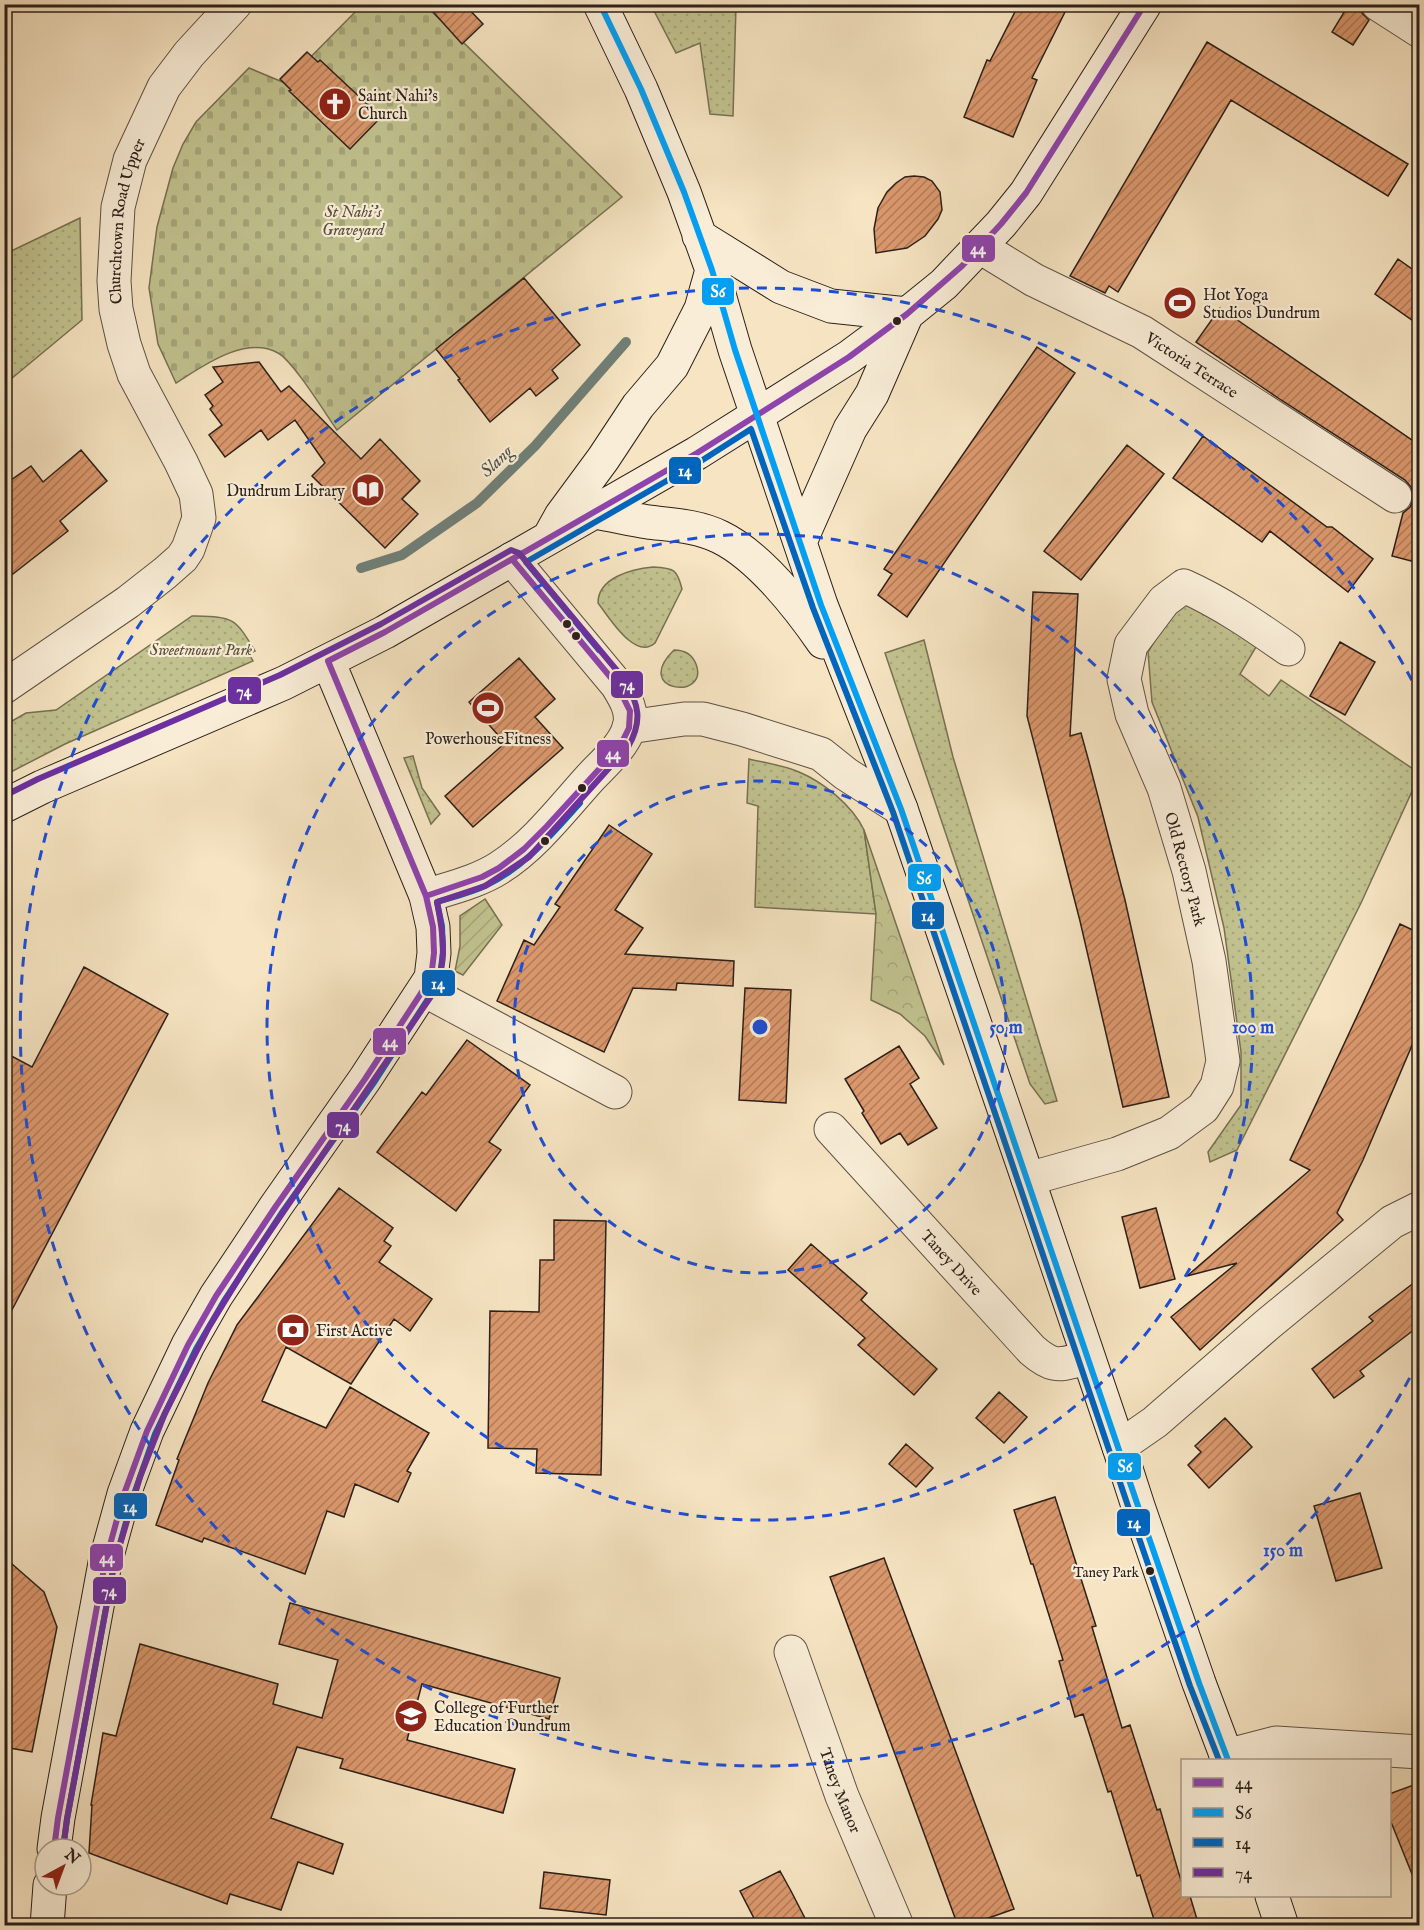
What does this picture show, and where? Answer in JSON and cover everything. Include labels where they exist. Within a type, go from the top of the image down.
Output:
[{"type":"street","name":"Churchtown Road Upper","points":[[4,687],[128,602],[182,558],[188,549],[199,518],[196,494],[134,374],[124,344],[116,309],[114,281],[118,207],[130,159],[164,87],[189,54],[236,4]]},
{"type":"street","points":[[600,4],[641,89],[684,192],[712,270],[756,415],[821,605],[901,809],[1151,1546],[1227,1758],[1276,1743],[1419,1752]]},
{"type":"street","points":[[4,806],[284,683],[385,632],[697,453],[849,357],[944,284],[980,247],[1026,192],[1145,4]]},
{"type":"street","points":[[1378,4],[1419,31]]},
{"type":"street","points":[[699,236],[795,294],[831,306],[907,314]]},
{"type":"street","name":"Victoria Terrace","points":[[980,247],[1035,280],[1142,332],[1395,496]]},
{"type":"street","points":[[549,538],[561,516],[638,406],[672,366],[701,309],[712,270]]},
{"type":"street","points":[[800,542],[850,429],[872,394],[907,314]]},
{"type":"street","points":[[594,512],[649,522],[682,525],[709,533],[728,542],[755,562],[806,617],[855,690]]},
{"type":"street","points":[[426,896],[481,878],[524,850],[605,761],[621,742],[629,727],[630,712],[624,696],[512,559]]},
{"type":"street","name":"Old Rectory Park","points":[[1028,1179],[1117,1154],[1169,1133],[1203,1108],[1217,1086],[1223,1061],[1209,961],[1189,872],[1164,788],[1132,714],[1124,679],[1131,645],[1164,601],[1184,586],[1209,597],[1288,650]]},
{"type":"street","points":[[56,1837],[105,1563],[124,1494],[147,1431],[188,1345],[216,1296],[365,1079],[431,978],[434,953],[433,927],[426,896],[328,661]]},
{"type":"street","points":[[629,727],[703,719],[742,729],[821,754],[846,774],[901,809]]},
{"type":"street","points":[[424,990],[615,1092]]},
{"type":"street","name":"Taney Drive","points":[[831,1129],[1032,1350],[1044,1360],[1058,1365],[1088,1358]]},
{"type":"street","points":[[1119,1447],[1155,1422],[1268,1324],[1392,1222],[1419,1208]]},
{"type":"street","name":"Taney Manor","points":[[791,1652],[843,1796],[897,1926]]},
{"type":"street","points":[[47,1926],[49,1897]]},
{"type":"street","points":[[1272,1897],[1282,1926]]},
{"type":"green space","name":"St Nahi's Graveyard","points":[[362,5],[425,5],[622,197],[337,430],[292,366],[278,353],[265,348],[238,350],[225,355],[176,383],[158,344],[149,288],[157,227],[173,168],[196,122],[249,68],[285,83]]},
{"type":"green space","points":[[651,5],[736,5],[733,116],[710,114],[700,43],[676,53]]},
{"type":"green space","points":[[80,218],[82,320],[5,384],[5,254]]},
{"type":"green space","points":[[653,567],[673,571],[682,589],[655,643],[647,647],[639,646],[623,635],[598,603],[600,594],[610,581],[627,572]]},
{"type":"green space","points":[[1185,602],[1203,607],[1256,647],[1240,674],[1269,696],[1281,680],[1419,773],[1361,903],[1237,1150],[1210,1162],[1208,1152],[1241,1105],[1241,1052],[1224,928],[1198,817],[1152,702],[1148,652],[1166,622]]},
{"type":"green space","name":"Sweetmount Park","points":[[192,616],[224,618],[237,625],[255,651],[249,654],[253,661],[65,744],[5,775],[5,725],[26,713],[56,710]]},
{"type":"green space","points":[[924,640],[953,757],[1057,1101],[1045,1104],[1030,1084],[885,653]]},
{"type":"green space","points":[[674,650],[687,653],[696,664],[697,676],[692,683],[684,687],[674,687],[666,683],[661,675],[663,664]]},
{"type":"green space","points":[[413,756],[422,788],[440,814],[431,824],[404,758]]},
{"type":"green space","points":[[749,759],[787,768],[808,776],[836,795],[852,812],[864,830],[876,914],[755,907],[758,806],[747,803]]},
{"type":"green space","points":[[864,830],[944,1065],[925,1036],[900,1014],[871,1000],[876,914]]},
{"type":"green space","points":[[485,899],[502,925],[463,975],[455,971],[460,946],[460,916]]},
{"type":"building","points":[[426,4],[464,4],[483,24],[462,44]]},
{"type":"building","points":[[1019,4],[1069,4],[1032,78],[1037,80],[1013,137],[964,117],[987,60],[990,61]]},
{"type":"building","points":[[1349,4],[1359,4],[1362,13],[1369,20],[1353,45],[1332,32]]},
{"type":"building","points":[[1207,42],[1408,164],[1388,196],[1231,100],[1118,292],[1109,286],[1105,293],[1070,276]]},
{"type":"building","name":"Saint Nahi's Church","points":[[307,52],[318,62],[320,60],[381,117],[350,149],[289,91],[291,90],[280,79]]},
{"type":"building","points":[[914,176],[932,181],[940,192],[942,210],[938,219],[925,236],[907,248],[876,253],[874,229],[878,208],[887,192],[896,183],[905,177]]},
{"type":"building","points":[[1398,259],[1419,274],[1419,325],[1375,294]]},
{"type":"building","points":[[524,278],[580,345],[552,370],[558,378],[536,396],[530,388],[490,422],[436,349]]},
{"type":"building","points":[[1220,308],[1419,445],[1419,563],[1392,556],[1403,513],[1410,507],[1414,498],[1411,487],[1405,480],[1196,342]]},
{"type":"building","points":[[1037,347],[1075,373],[907,617],[878,595],[892,574],[884,569]]},
{"type":"building","points":[[259,362],[281,392],[289,386],[361,459],[380,439],[420,481],[402,499],[418,514],[385,548],[312,476],[325,463],[295,420],[268,440],[261,430],[225,457],[209,435],[222,425],[210,409],[213,406],[205,395],[223,382],[213,367]]},
{"type":"building","points":[[1203,436],[1327,527],[1332,527],[1373,559],[1348,592],[1270,531],[1262,542],[1173,478]]},
{"type":"building","points":[[1127,445],[1164,474],[1081,580],[1044,551]]},
{"type":"building","points":[[81,450],[107,481],[60,521],[68,531],[4,581],[4,485],[31,466],[43,482]]},
{"type":"building","points":[[1033,592],[1078,594],[1070,736],[1081,733],[1089,762],[1125,900],[1169,1097],[1123,1107],[1080,921],[1027,716]]},
{"type":"building","points":[[1340,642],[1375,662],[1345,715],[1310,696]]},
{"type":"building","points":[[519,658],[555,699],[535,717],[563,748],[473,827],[445,796],[505,743],[469,702]]},
{"type":"building","points":[[609,825],[652,854],[615,910],[643,928],[625,954],[734,961],[733,986],[677,983],[676,990],[633,988],[604,1052],[497,1001],[524,940],[534,945],[560,907],[555,904]]},
{"type":"building","points":[[1400,924],[1419,933],[1419,1029],[1363,1160],[1337,1213],[1343,1220],[1200,1350],[1171,1317],[1237,1263],[1187,1276],[1310,1170],[1290,1160]]},
{"type":"building","points":[[84,967],[168,1014],[4,1325],[4,1052],[32,1067]]},
{"type":"building","points":[[745,988],[791,990],[786,1103],[739,1100]]},
{"type":"building","points":[[467,1040],[530,1085],[489,1142],[501,1150],[456,1211],[377,1152],[422,1092],[426,1095]]},
{"type":"building","points":[[899,1046],[919,1078],[910,1084],[937,1128],[908,1145],[900,1133],[881,1144],[845,1079]]},
{"type":"building","points":[[339,1188],[393,1228],[384,1241],[391,1246],[379,1262],[432,1299],[410,1331],[394,1319],[351,1384],[286,1347],[262,1401],[326,1428],[350,1387],[429,1433],[407,1471],[411,1473],[398,1502],[355,1484],[344,1517],[327,1511],[305,1574],[204,1538],[202,1542],[156,1525],[179,1460],[177,1459],[208,1383],[237,1325]]},
{"type":"building","points":[[1156,1208],[1175,1279],[1140,1288],[1122,1217]]},
{"type":"building","points":[[554,1220],[606,1221],[601,1475],[536,1473],[537,1449],[488,1448],[490,1311],[539,1312],[540,1260],[554,1260]]},
{"type":"building","points":[[811,1244],[867,1293],[861,1300],[937,1369],[914,1395],[858,1345],[865,1338],[788,1270]]},
{"type":"building","points":[[1419,1279],[1419,1326],[1360,1371],[1364,1376],[1334,1398],[1312,1369],[1373,1321],[1369,1317]]},
{"type":"building","points":[[999,1392],[1027,1417],[1004,1443],[976,1418]]},
{"type":"building","points":[[1225,1418],[1252,1447],[1209,1488],[1188,1465],[1201,1452],[1195,1446]]},
{"type":"building","points":[[906,1444],[933,1468],[916,1487],[889,1464]]},
{"type":"building","points":[[1360,1493],[1382,1568],[1336,1581],[1314,1506]]},
{"type":"building","points":[[1055,1497],[1096,1626],[1092,1627],[1122,1728],[1130,1725],[1157,1810],[1160,1809],[1181,1881],[1181,1897],[1190,1897],[1199,1926],[1156,1926],[1083,1714],[1075,1717],[1059,1661],[1063,1660],[1014,1510]]},
{"type":"building","points":[[4,1557],[44,1592],[57,1627],[32,1752],[4,1747]]},
{"type":"building","points":[[884,1558],[1014,1909],[966,1926],[958,1926],[830,1577]]},
{"type":"building","points":[[290,1603],[560,1678],[549,1719],[422,1684],[407,1740],[515,1769],[503,1813],[340,1768],[343,1759],[297,1747],[271,1818],[343,1844],[333,1874],[298,1862],[281,1910],[230,1894],[227,1904],[93,1854],[93,1837],[90,1837],[91,1805],[103,1733],[116,1736],[140,1644],[278,1684],[273,1704],[322,1718],[338,1660],[279,1644]]},
{"type":"building","points":[[1419,1783],[1418,1889],[1391,1822],[1391,1793]]},
{"type":"building","points":[[780,1871],[809,1926],[758,1926],[740,1891]]},
{"type":"building","points":[[544,1872],[610,1880],[606,1915],[540,1908]]},
{"type":"waterway","name":"Slang","points":[[361,568],[402,555],[477,503],[535,446],[626,342]]},
{"type":"transit line","name":"S6","points":[[600,4],[641,89],[684,192],[712,270],[735,350],[821,605],[901,809],[1138,1506],[1228,1759]]},
{"type":"transit line","name":"44","points":[[56,1837],[105,1563],[124,1494],[147,1431],[188,1345],[216,1296],[365,1079],[431,978],[434,953],[433,927],[426,896],[328,661],[385,632],[697,453],[849,357],[907,314],[962,266],[1026,193],[1145,4]]},
{"type":"transit line","name":"14","points":[[599,650],[526,562],[701,461],[751,429],[813,608],[893,812],[1129,1509],[1190,1686],[1219,1759]]},
{"type":"transit line","name":"74","points":[[4,796],[38,779],[280,675],[381,624],[511,550],[519,553],[624,679],[636,705],[636,729],[628,747],[529,857],[485,886],[437,902],[443,959],[434,992],[247,1265],[209,1327],[165,1413],[140,1477],[114,1565],[65,1837]]},
{"type":"transit line","name":"44","points":[[426,896],[482,877],[499,868],[524,849],[612,755],[629,728],[630,711],[617,685],[512,559]]},
{"type":"transit line","name":"14","points":[[65,1837],[114,1565],[133,1497],[155,1434],[196,1349],[224,1301],[283,1211],[373,1084],[439,982],[443,953],[442,926],[437,902],[467,893],[499,879],[537,849],[580,803]]},
{"type":"place","name":"Saint Nahi's Church","points":[[335,104]]},
{"type":"place","name":"Hot Yoga Studios Dundrum","points":[[1180,303]]},
{"type":"place","name":"Dundrum Library","points":[[368,490]]},
{"type":"place","name":"PowerhouseFitness","points":[[488,708]]},
{"type":"place","name":"First Active","points":[[293,1330]]},
{"type":"place","name":"Taney Park","points":[[1150,1571]]},
{"type":"place","name":"College of Further Education Dundrum","points":[[411,1716]]}]
